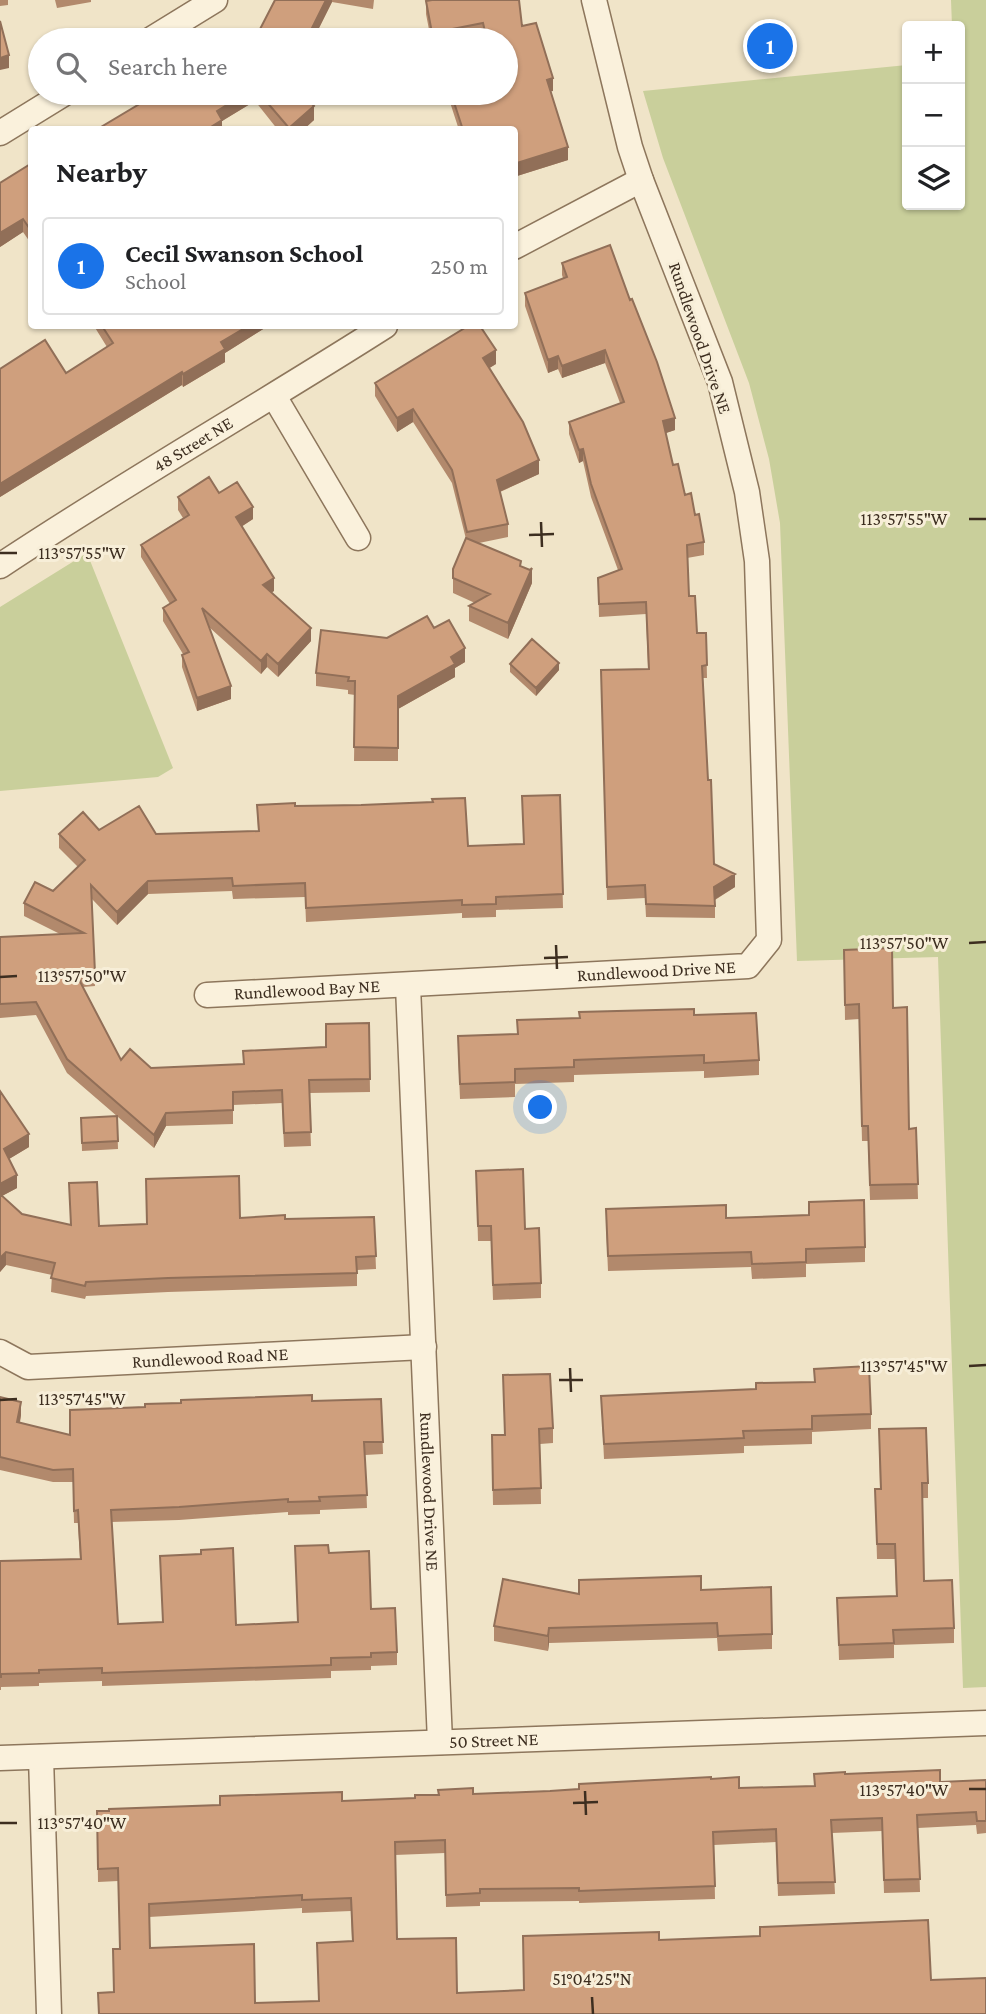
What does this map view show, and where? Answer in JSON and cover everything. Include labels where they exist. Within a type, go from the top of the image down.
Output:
[{"type":"street","points":[[170,28],[215,0]]},
{"type":"street","name":"Rundlewood Drive NE","points":[[440,1742],[408,986],[748,966],[769,940],[757,561],[747,492],[720,382],[641,180],[594,0]]},
{"type":"street","points":[[0,133],[46,105]]},
{"type":"street","points":[[518,245],[641,180]]},
{"type":"street","name":"48 Street NE","points":[[0,566],[84,510],[380,329]]},
{"type":"street","points":[[274,396],[358,538]]},
{"type":"street","name":"Rundlewood Bay NE","points":[[206,995],[408,986]]},
{"type":"street","name":"Rundlewood Road NE","points":[[0,1352],[29,1367],[424,1347]]},
{"type":"street","name":"50 Street NE","points":[[0,1758],[986,1723]]},
{"type":"street","points":[[41,1757],[49,2014]]},
{"type":"green space","points":[[951,0],[986,0],[986,1687],[963,1688],[938,957],[797,961],[780,523],[769,459],[749,383],[663,158],[643,91],[902,65],[902,210],[965,210],[965,21],[952,21]]},
{"type":"green space","points":[[87,553],[173,768],[158,777],[0,791],[0,607]]},
{"type":"building","points":[[275,0],[326,0],[312,28],[261,28]]},
{"type":"building","points":[[519,0],[522,26],[536,23],[553,78],[547,80],[568,147],[518,163],[518,126],[462,126],[455,105],[518,105],[518,28],[484,28],[483,23],[458,28],[431,28],[426,1]]},
{"type":"building","points":[[0,21],[9,55],[0,58]]},
{"type":"building","points":[[138,105],[227,105],[217,111],[222,120],[212,126],[103,126]]},
{"type":"building","points":[[269,105],[314,106],[291,126],[287,126]]},
{"type":"building","points":[[28,166],[28,226],[23,219],[0,233],[0,183]]},
{"type":"building","points":[[610,245],[657,362],[675,418],[663,421],[673,465],[678,464],[685,495],[691,493],[695,515],[699,514],[704,542],[687,545],[689,596],[695,596],[697,633],[706,633],[707,665],[702,666],[714,864],[735,874],[714,887],[715,906],[646,904],[645,885],[607,887],[601,670],[649,669],[646,602],[599,604],[598,578],[622,569],[591,484],[583,449],[579,450],[569,422],[624,402],[605,350],[562,366],[558,356],[548,360],[525,293],[567,277],[562,263]]},
{"type":"building","points":[[104,329],[243,329],[221,342],[225,349],[183,374],[182,372],[0,484],[0,369],[45,340],[66,373],[113,343]]},
{"type":"building","points":[[463,329],[482,329],[496,350],[483,358],[523,422],[539,460],[497,480],[508,524],[467,532],[452,470],[413,409],[397,418],[375,383]]},
{"type":"building","points":[[209,477],[219,493],[237,482],[253,507],[236,517],[274,578],[263,585],[311,628],[278,664],[267,654],[261,661],[202,608],[231,686],[197,698],[182,655],[189,652],[163,608],[176,600],[141,545],[189,515],[178,497]]},
{"type":"building","points":[[466,538],[521,561],[520,566],[530,570],[532,568],[508,623],[469,606],[490,594],[453,578],[453,569]]},
{"type":"building","points":[[427,616],[434,628],[449,620],[465,648],[451,657],[455,664],[398,696],[398,748],[354,747],[355,681],[348,681],[349,677],[316,673],[321,630],[387,638]]},
{"type":"building","points":[[532,639],[559,663],[536,688],[510,664]]},
{"type":"building","points":[[560,795],[563,894],[496,897],[496,904],[462,905],[462,900],[306,908],[305,883],[233,886],[232,878],[148,881],[117,912],[91,885],[95,973],[76,974],[121,1060],[130,1049],[151,1068],[244,1064],[243,1051],[326,1047],[326,1024],[369,1023],[370,1079],[309,1080],[311,1132],[284,1133],[282,1090],[233,1092],[233,1110],[166,1113],[154,1135],[67,1059],[36,1002],[0,1004],[0,937],[84,933],[24,903],[35,882],[53,891],[85,860],[59,834],[83,812],[99,830],[139,806],[156,834],[259,831],[257,805],[361,805],[465,798],[468,846],[524,844],[522,796]]},
{"type":"building","points":[[892,948],[893,1008],[907,1007],[909,1129],[916,1128],[918,1184],[870,1185],[868,1126],[862,1126],[859,1004],[845,1005],[844,950]]},
{"type":"building","points":[[694,1009],[694,1015],[756,1013],[759,1060],[704,1063],[704,1055],[574,1060],[574,1067],[515,1069],[515,1082],[460,1084],[458,1036],[518,1034],[517,1020],[580,1018],[579,1012]]},
{"type":"building","points":[[0,1091],[29,1134],[4,1149],[17,1175],[0,1184]]},
{"type":"building","points":[[117,1116],[118,1141],[82,1143],[81,1118]]},
{"type":"building","points":[[523,1169],[525,1229],[539,1228],[541,1283],[493,1285],[491,1226],[478,1226],[476,1171]]},
{"type":"building","points":[[239,1176],[240,1218],[285,1215],[285,1219],[374,1217],[376,1256],[356,1257],[357,1273],[168,1278],[86,1282],[85,1286],[51,1278],[55,1263],[6,1252],[0,1258],[0,1194],[22,1214],[71,1225],[69,1183],[97,1182],[99,1226],[147,1224],[146,1179]]},
{"type":"building","points":[[864,1200],[865,1247],[806,1249],[806,1262],[752,1264],[751,1252],[608,1256],[606,1209],[726,1205],[726,1218],[809,1215],[809,1202]]},
{"type":"building","points":[[869,1366],[871,1414],[812,1416],[812,1429],[743,1431],[744,1438],[604,1444],[601,1396],[756,1389],[756,1383],[815,1382],[814,1369]]},
{"type":"building","points":[[550,1374],[553,1428],[539,1429],[541,1488],[493,1490],[492,1435],[505,1435],[503,1375]]},
{"type":"building","points":[[312,1395],[312,1401],[381,1399],[383,1442],[364,1442],[367,1495],[319,1497],[320,1501],[288,1502],[288,1499],[111,1510],[118,1624],[163,1622],[160,1556],[201,1554],[201,1550],[233,1548],[236,1625],[298,1622],[295,1546],[328,1545],[329,1553],[369,1551],[371,1609],[395,1608],[397,1652],[371,1653],[371,1657],[331,1658],[331,1665],[102,1673],[102,1668],[39,1670],[39,1673],[1,1674],[0,1677],[0,1561],[81,1559],[78,1510],[74,1511],[73,1469],[53,1470],[0,1457],[0,1397],[21,1402],[17,1422],[70,1435],[70,1410],[145,1407],[145,1404],[181,1403],[181,1400]]},
{"type":"building","points":[[926,1428],[928,1483],[922,1483],[924,1581],[952,1580],[954,1628],[893,1630],[894,1643],[839,1645],[837,1598],[897,1596],[895,1544],[877,1544],[875,1489],[881,1489],[879,1429]]},
{"type":"building","points":[[701,1576],[701,1590],[771,1587],[772,1634],[718,1636],[717,1623],[549,1628],[548,1636],[494,1626],[503,1579],[579,1594],[579,1580]]},
{"type":"building","points":[[940,1770],[940,1782],[986,1780],[986,1821],[977,1821],[976,1812],[917,1815],[920,1879],[884,1880],[882,1818],[831,1820],[835,1882],[778,1883],[776,1829],[713,1832],[715,1886],[579,1891],[579,1888],[480,1889],[480,1893],[446,1895],[445,1840],[395,1842],[397,1939],[456,1938],[457,1993],[524,1990],[523,1936],[659,1932],[659,1940],[760,1936],[760,1927],[928,1920],[931,1980],[986,1978],[986,2014],[99,2014],[98,1993],[114,1992],[113,1949],[120,1949],[118,1868],[98,1869],[97,1811],[220,1805],[220,1796],[342,1792],[342,1801],[415,1798],[415,1795],[439,1795],[438,1790],[473,1788],[473,1794],[550,1791],[579,1789],[579,1784],[711,1777],[739,1777],[739,1788],[815,1786],[814,1774]],"holes":[[[302,1895],[302,1900],[351,1898],[353,1941],[317,1943],[319,2001],[255,2003],[254,1944],[150,1948],[149,1904]]]},
{"type":"place","name":"Cecil Swanson School","points":[[770,46]]}]
